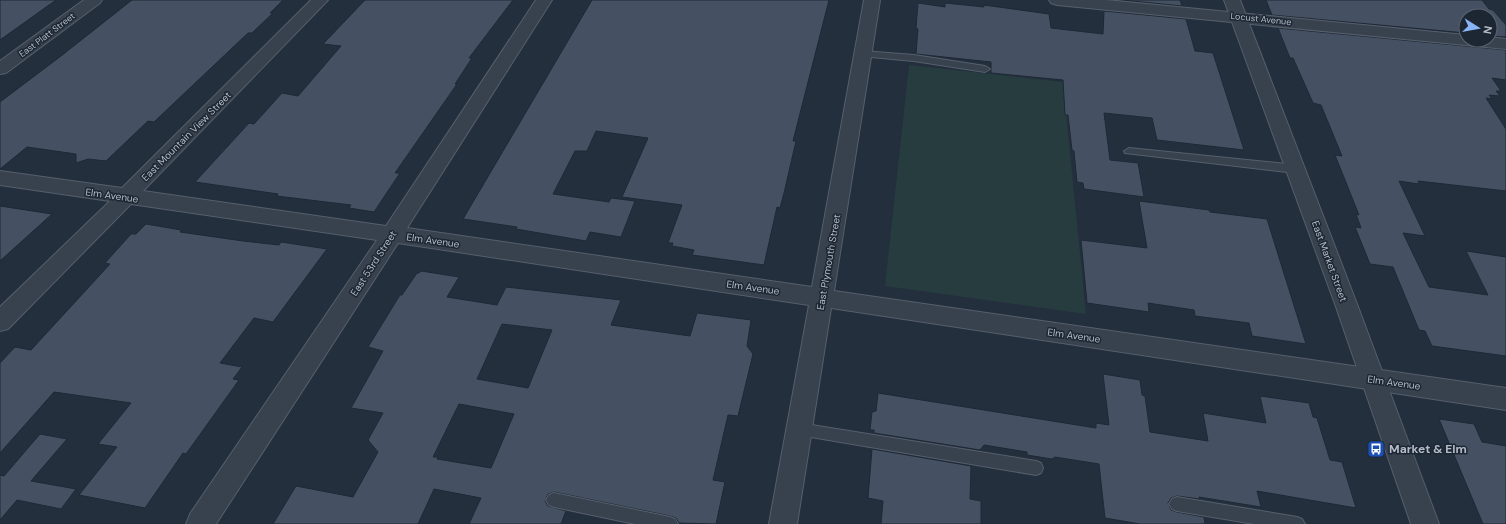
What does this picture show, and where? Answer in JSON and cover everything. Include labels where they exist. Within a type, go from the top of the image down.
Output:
[{"type":"street","name":"East Platt Street","points":[[0,69],[94,0]]},
{"type":"street","name":"East Mountain View Street","points":[[0,322],[126,197],[320,0]]},
{"type":"street","name":"East 53rd Street","points":[[200,524],[392,234],[544,0]]},
{"type":"street","name":"East Plymouth Street","points":[[783,524],[872,0]]},
{"type":"street","name":"Locust Avenue","points":[[1057,0],[1458,39]]},
{"type":"street","name":"East Market Street","points":[[1232,0],[1374,379],[1425,524]]},
{"type":"street","name":"Elm Avenue","points":[[0,178],[392,234],[1506,398]]},
{"type":"lane","points":[[863,54],[914,58],[985,69]]},
{"type":"lane","points":[[1129,151],[1296,169]]},
{"type":"lane","points":[[799,429],[1036,468]]},
{"type":"lane","points":[[554,500],[670,524]]},
{"type":"lane","points":[[1178,504],[1297,524]]},
{"type":"green space","points":[[909,65],[1063,82],[1086,314],[885,286]]},
{"type":"building","points":[[0,0],[56,0],[0,40]]},
{"type":"building","points":[[132,0],[283,0],[270,13],[273,13],[252,33],[248,33],[154,122],[148,121],[106,161],[88,159],[76,163],[76,154],[27,147],[0,169],[0,102]]},
{"type":"building","points":[[365,0],[513,0],[469,58],[472,58],[455,84],[457,84],[395,173],[400,173],[374,212],[349,208],[351,205],[277,196],[278,194],[195,182],[249,123],[254,124],[282,93],[298,96],[341,46],[323,44]]},
{"type":"building","points":[[592,0],[829,0],[793,141],[796,141],[784,193],[780,208],[777,207],[764,265],[692,255],[694,250],[672,246],[673,243],[668,243],[682,205],[622,197],[648,138],[596,131],[587,151],[575,151],[553,194],[609,202],[611,198],[635,201],[621,237],[590,232],[586,241],[516,229],[517,227],[463,219]]},
{"type":"building","points":[[1122,0],[1180,0],[1182,6]]},
{"type":"building","points":[[1266,0],[1482,0],[1488,8],[1458,8],[1458,32],[1272,15]]},
{"type":"building","points":[[918,3],[945,7],[945,3],[984,7],[984,5],[1049,14],[1051,28],[1103,34],[1104,11],[1186,19],[1195,51],[1213,53],[1244,150],[1157,140],[1152,118],[1104,113],[1110,160],[1138,163],[1144,197],[1084,189],[1083,183],[1077,182],[1068,115],[1065,115],[1063,80],[991,73],[991,62],[916,54]]},
{"type":"building","points":[[1498,16],[1506,25],[1506,37],[1498,36]]},
{"type":"building","points":[[1278,28],[1458,45],[1458,48],[1506,50],[1506,80],[1492,78],[1501,91],[1496,91],[1500,96],[1489,95],[1492,99],[1486,98],[1506,129],[1506,191],[1418,181],[1419,184],[1399,181],[1425,236],[1403,233],[1429,287],[1488,295],[1466,251],[1506,257],[1506,356],[1432,346],[1425,331],[1419,330],[1393,267],[1370,264],[1355,227],[1361,228],[1356,214],[1359,215],[1335,155],[1342,156],[1321,105],[1313,103],[1293,58],[1290,58]]},
{"type":"building","points":[[1139,201],[1267,219],[1306,344],[1252,336],[1249,323],[1195,316],[1194,310],[1148,303],[1149,312],[1087,303],[1081,240],[1147,248]]},
{"type":"building","points":[[0,206],[52,214],[0,261]]},
{"type":"building","points":[[146,224],[181,230],[180,232],[243,241],[279,245],[281,242],[327,249],[273,322],[254,318],[220,363],[242,367],[233,379],[239,380],[186,454],[183,453],[145,508],[79,495],[117,447],[98,444],[131,403],[54,392],[0,453],[0,363],[15,347],[31,350],[110,264],[105,263],[131,234],[136,234]]},
{"type":"building","points":[[421,271],[459,277],[447,297],[497,305],[506,287],[621,300],[611,325],[690,336],[697,313],[751,320],[747,346],[753,354],[738,416],[728,415],[713,480],[725,482],[716,524],[679,523],[676,518],[670,516],[554,492],[548,494],[545,501],[548,506],[566,511],[561,524],[469,524],[481,498],[434,489],[418,524],[273,524],[296,486],[353,497],[378,452],[368,440],[383,413],[351,408],[383,351],[368,347],[400,295],[402,295],[417,273]],"holes":[[[502,324],[552,330],[528,388],[477,379]],[[459,404],[514,414],[491,468],[437,459],[438,457],[433,457]]]},
{"type":"building","points":[[1103,374],[1140,380],[1142,395],[1145,396],[1150,432],[1208,441],[1203,413],[1266,423],[1260,396],[1309,403],[1313,417],[1317,418],[1330,460],[1342,462],[1356,508],[1257,491],[1261,507],[1199,497],[1200,499],[1177,496],[1171,498],[1168,503],[1171,510],[1204,517],[1205,524],[1140,524],[1105,518],[1099,464],[1055,457],[1052,459],[1027,455],[1027,452],[984,445],[980,450],[874,433],[874,430],[870,430],[872,412],[876,411],[878,393],[1096,428],[1096,423],[1109,425]]},
{"type":"building","points":[[1439,419],[1474,424],[1482,442],[1506,446],[1506,524],[1483,524]]},
{"type":"building","points":[[40,434],[67,439],[31,481],[76,489],[61,509],[17,500],[0,520],[0,475],[4,476]]},
{"type":"building","points":[[872,449],[971,466],[970,499],[981,501],[981,524],[881,524],[883,501],[868,498]]},
{"type":"place","name":"Market & Elm","points":[[1376,449]]}]
